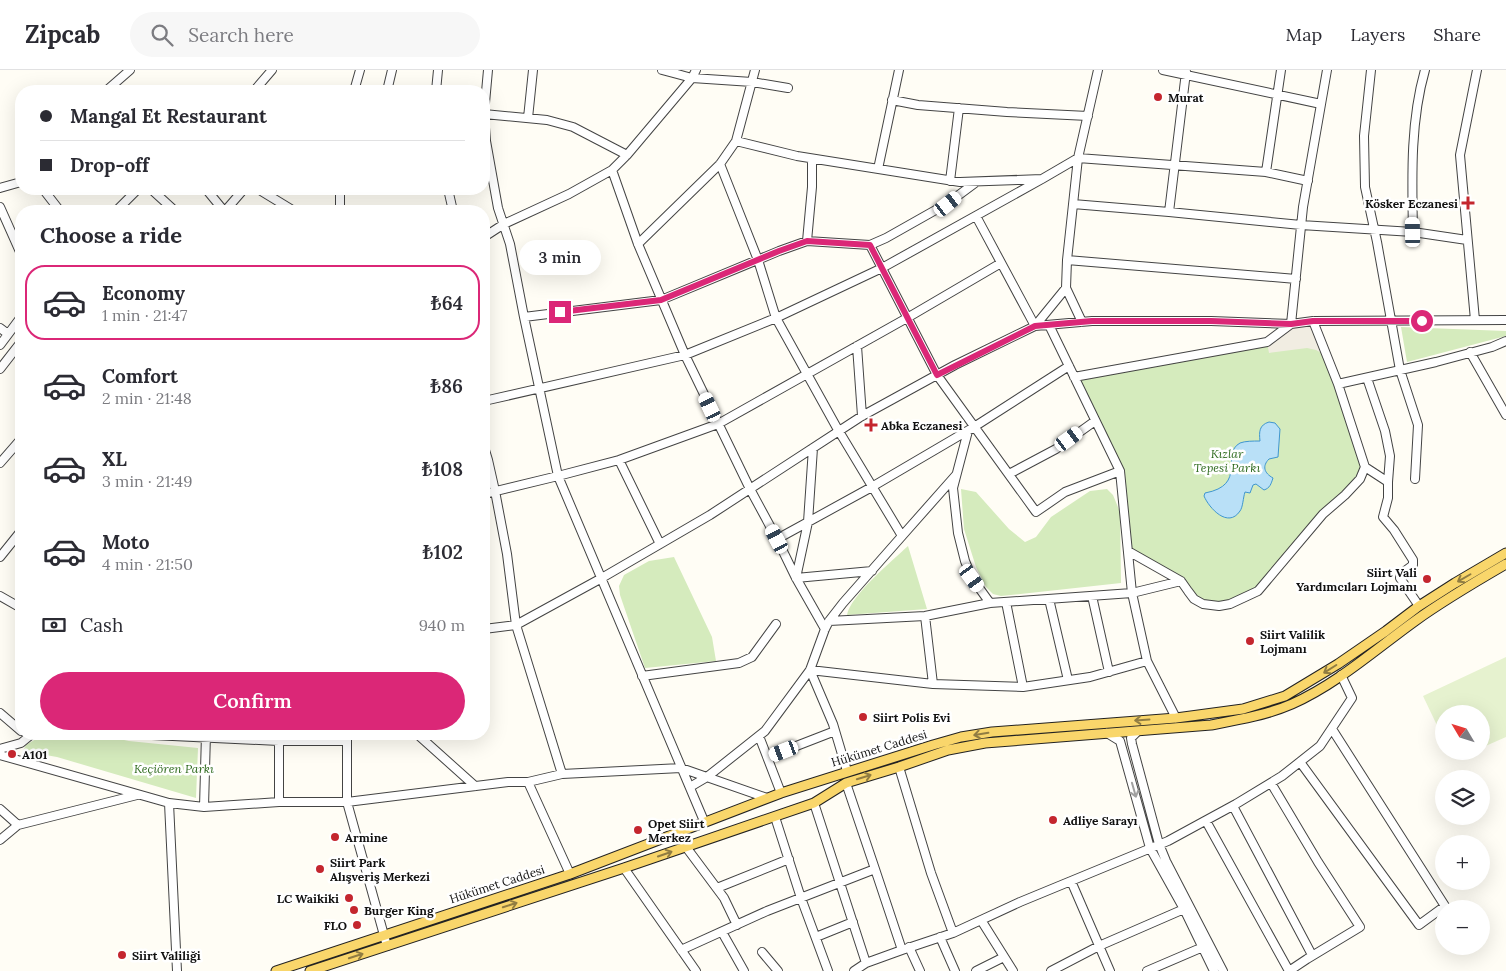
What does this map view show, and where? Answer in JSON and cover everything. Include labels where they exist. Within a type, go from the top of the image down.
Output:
[{"type":"main road","name":"Hükümet Caddesi","points":[[276,971],[570,874],[781,793],[933,745],[992,732],[1176,718],[1243,709],[1285,696],[1338,664],[1419,606],[1506,553]]},
{"type":"main road","points":[[310,971],[775,817],[814,803],[846,783],[948,750],[985,743],[1211,725],[1238,720],[1292,704],[1341,676],[1460,590],[1506,564]]},
{"type":"street","points":[[113,85],[130,70]]},
{"type":"street","points":[[259,85],[272,70]]},
{"type":"street","points":[[356,85],[360,70]]},
{"type":"street","points":[[388,85],[392,70]]},
{"type":"street","points":[[437,85],[438,70]]},
{"type":"street","points":[[487,85],[488,70]]},
{"type":"street","points":[[528,118],[533,70]]},
{"type":"street","points":[[662,70],[692,78],[752,82],[788,88]]},
{"type":"street","points":[[490,233],[504,224],[569,194],[612,170],[692,78],[696,70]]},
{"type":"street","points":[[638,244],[720,164],[736,141],[755,70]]},
{"type":"street","points":[[878,169],[899,70]]},
{"type":"street","points":[[1082,322],[1066,288],[1067,260],[1078,158],[1098,70]]},
{"type":"street","points":[[1164,70],[1186,73],[1321,104]]},
{"type":"street","points":[[1266,172],[1280,70]]},
{"type":"street","points":[[1074,377],[1267,342],[1291,324],[1301,224],[1327,70]]},
{"type":"street","points":[[1371,70],[1364,136],[1365,187],[1375,230],[1400,370],[1418,425],[1415,479]]},
{"type":"street","points":[[1413,232],[1412,185],[1415,128],[1418,94],[1425,70]]},
{"type":"street","points":[[1474,320],[1460,155],[1477,70]]},
{"type":"street","points":[[1168,212],[1186,73]]},
{"type":"street","points":[[892,100],[918,105],[1088,116]]},
{"type":"street","points":[[950,180],[959,108]]},
{"type":"street","points":[[490,115],[547,120],[574,127],[627,155]]},
{"type":"street","points":[[736,141],[812,159],[950,180],[974,182],[1042,179]]},
{"type":"street","points":[[490,400],[685,355],[776,318],[882,268],[1078,158],[1266,172],[1308,181]]},
{"type":"street","points":[[807,241],[812,187],[812,159]]},
{"type":"street","points":[[720,164],[758,260],[776,318],[839,431],[902,536]]},
{"type":"street","points":[[612,170],[638,244],[685,355],[750,489],[825,629]]},
{"type":"street","points":[[490,177],[510,244],[558,476],[704,821]]},
{"type":"street","points":[[524,317],[661,300],[807,241],[870,245],[948,204],[974,182]]},
{"type":"street","points":[[0,188],[15,184]]},
{"type":"street","points":[[48,195],[55,205]]},
{"type":"street","points":[[122,205],[132,195]]},
{"type":"street","points":[[157,195],[166,205]]},
{"type":"street","points":[[211,195],[219,205]]},
{"type":"street","points":[[229,205],[239,195]]},
{"type":"street","points":[[268,195],[284,205]]},
{"type":"street","points":[[1073,204],[1413,232],[1467,240]]},
{"type":"street","points":[[0,207],[15,241]]},
{"type":"street","points":[[976,216],[1035,326]]},
{"type":"street","points":[[870,245],[937,375],[971,429],[1009,474],[1036,512],[1065,492],[1120,471]]},
{"type":"street","points":[[1067,260],[1296,279]]},
{"type":"street","points":[[490,492],[619,460],[718,424],[908,318],[1001,263]]},
{"type":"street","points":[[1035,326],[1066,288]]},
{"type":"street","points":[[490,628],[516,625],[600,579],[710,515],[862,416],[937,375],[1035,326],[1082,322],[1211,321],[1291,324],[1313,321],[1506,320]]},
{"type":"street","points":[[1313,321],[1338,384],[1365,468],[1388,482]]},
{"type":"street","points":[[0,345],[15,325]]},
{"type":"street","points":[[1049,325],[1120,471],[1132,593],[1147,661],[1176,718]]},
{"type":"street","points":[[0,328],[8,334]]},
{"type":"street","points":[[1338,384],[1492,347],[1506,341]]},
{"type":"street","points":[[857,346],[862,416]]},
{"type":"street","points":[[0,369],[15,350]]},
{"type":"street","points":[[1470,352],[1506,415]]},
{"type":"street","points":[[777,539],[872,487],[971,429],[1069,366]]},
{"type":"street","points":[[1366,378],[1385,432],[1390,456],[1388,498],[1383,518],[1394,530],[1413,560],[1413,565],[1400,578],[1419,606]]},
{"type":"street","points":[[1009,474],[1056,449],[1095,421]]},
{"type":"street","points":[[971,429],[953,488],[958,533],[965,561],[972,578],[990,603]]},
{"type":"street","points":[[0,463],[15,447]]},
{"type":"street","points":[[796,578],[808,522],[813,448]]},
{"type":"street","points":[[619,460],[660,544]]},
{"type":"street","points":[[1128,551],[1181,581],[1194,599],[1203,604],[1219,606],[1230,604],[1258,591],[1322,514],[1345,495],[1360,479],[1365,468]]},
{"type":"street","points":[[490,469],[506,554],[516,625],[562,774]]},
{"type":"street","points":[[690,787],[707,777],[765,732],[810,670],[825,629],[830,621],[956,475]]},
{"type":"street","points":[[0,557],[15,538]]},
{"type":"street","points":[[796,578],[872,571]]},
{"type":"street","points":[[830,621],[925,616],[990,603],[1132,593],[1181,581]]},
{"type":"street","points":[[0,596],[15,605]]},
{"type":"street","points":[[1092,596],[1109,672]]},
{"type":"street","points":[[1050,599],[1068,680]]},
{"type":"street","points":[[1006,602],[1023,687]]},
{"type":"street","points":[[925,616],[934,684]]},
{"type":"street","points":[[642,676],[739,663],[752,657],[776,624]]},
{"type":"street","points":[[810,670],[934,684],[1023,687],[1090,677],[1147,661]]},
{"type":"street","points":[[810,670],[835,731],[848,771]]},
{"type":"street","points":[[856,970],[866,963],[953,933],[1159,844],[1206,821],[1272,783],[1320,746],[1352,698],[1341,676]]},
{"type":"street","points":[[0,713],[15,725]]},
{"type":"street","points":[[1300,762],[1419,925],[1445,906],[1332,729]]},
{"type":"street","points":[[768,757],[835,731]]},
{"type":"street","points":[[1137,732],[1131,738],[1132,744],[1159,844],[1223,971]]},
{"type":"street","points":[[1107,733],[1120,741],[1150,848],[1184,909],[1214,971]]},
{"type":"street","points":[[759,736],[781,793]]},
{"type":"street","points":[[0,750],[21,743],[23,740]]},
{"type":"street","points":[[204,807],[206,740]]},
{"type":"street","points":[[279,740],[279,802]]},
{"type":"street","points":[[347,740],[347,802],[387,946]]},
{"type":"street","points":[[424,740],[475,786]]},
{"type":"street","points":[[0,755],[169,803],[204,807],[279,802],[347,802],[475,786],[528,782],[562,774],[681,768],[767,798]]},
{"type":"street","points":[[900,767],[931,873],[953,933]]},
{"type":"street","points":[[528,782],[570,874]]},
{"type":"street","points":[[846,783],[875,869],[906,949],[920,971]]},
{"type":"street","points":[[1206,821],[1289,971],[1360,927],[1318,862],[1272,783]]},
{"type":"street","points":[[0,840],[18,825],[139,795]]},
{"type":"street","points":[[169,803],[177,971]]},
{"type":"street","points":[[814,803],[866,963]]},
{"type":"street","points":[[1233,806],[1312,955]]},
{"type":"street","points":[[0,809],[18,825]]},
{"type":"street","points":[[775,817],[801,898],[828,971]]},
{"type":"street","points":[[686,847],[724,898],[736,925]]},
{"type":"street","points":[[717,888],[789,858]]},
{"type":"street","points":[[624,868],[696,971]]},
{"type":"street","points":[[681,950],[736,925],[875,869]]},
{"type":"street","points":[[1071,881],[1110,971]]},
{"type":"street","points":[[1051,971],[1099,946],[1184,909]]},
{"type":"street","points":[[981,920],[1013,971]]},
{"type":"street","points":[[816,937],[853,922]]},
{"type":"street","points":[[722,932],[744,971]]},
{"type":"street","points":[[940,937],[956,971]]},
{"type":"street","points":[[1147,971],[1203,947]]},
{"type":"street","points":[[762,952],[778,971]]},
{"type":"street","points":[[976,971],[1004,957]]},
{"type":"green space","name":"Kızlar Tepesi Parkı","points":[[1313,321],[1365,467],[1360,479],[1323,514],[1258,591],[1230,604],[1203,604],[1181,581],[1128,551],[1120,471],[1074,377],[1267,342]]},
{"type":"green space","points":[[1401,327],[1506,331],[1506,336],[1407,362]]},
{"type":"green space","points":[[961,489],[976,492],[1009,529],[1025,542],[1036,537],[1051,517],[1090,491],[1107,489],[1113,495],[1120,512],[1121,583],[1001,596],[993,594],[986,587],[976,567],[964,529]]},
{"type":"green space","points":[[908,546],[927,609],[847,615],[856,598]]},
{"type":"green space","points":[[674,557],[712,637],[716,661],[645,668],[620,595],[619,586],[624,575],[649,561]]},
{"type":"green space","points":[[1506,657],[1506,737],[1490,744],[1490,705],[1435,705],[1435,721],[1423,696]]},
{"type":"green space","name":"Keçiören Parkı","points":[[34,740],[124,740],[198,748],[196,798],[57,757],[23,751],[26,745]]},
{"type":"shaded area","points":[[1313,321],[1327,356],[1307,348],[1269,353],[1267,342],[1291,324]]},
{"type":"water","points":[[1269,422],[1275,423],[1280,429],[1278,457],[1269,459],[1265,467],[1266,472],[1273,478],[1271,484],[1264,490],[1256,484],[1253,485],[1250,493],[1245,492],[1241,509],[1235,516],[1230,518],[1219,515],[1206,501],[1205,493],[1218,489],[1226,483],[1230,477],[1232,454],[1235,448],[1242,442],[1260,441],[1260,429]]},
{"type":"place","name":"Murat","points":[[1158,97]]},
{"type":"place","name":"Kösker Eczanesi","points":[[1468,203]]},
{"type":"place","name":"Abka Eczanesi","points":[[871,425]]},
{"type":"place","name":"Siirt Vali Yardımcıları Lojmanı","points":[[1427,579]]},
{"type":"place","name":"Siirt Valilik Lojmanı","points":[[1250,641]]},
{"type":"place","name":"Siirt Polis Evi","points":[[863,717]]},
{"type":"place","name":"A101","points":[[12,754]]},
{"type":"place","name":"Adliye Sarayı","points":[[1053,820]]},
{"type":"place","name":"Opet Siirt Merkez","points":[[638,830]]},
{"type":"place","name":"Armine","points":[[335,837]]},
{"type":"place","name":"Siirt Park Alışveriş Merkezi","points":[[320,869]]},
{"type":"place","name":"LC Waikiki","points":[[349,898]]},
{"type":"place","name":"Burger King","points":[[354,910]]},
{"type":"place","name":"FLO","points":[[357,925]]},
{"type":"place","name":"Siirt Valiliği","points":[[122,955]]},
{"type":"route","points":[[560,312],[661,300],[807,241],[870,245],[937,375],[1035,326],[1092,321],[1211,321],[1291,324],[1313,321],[1422,321]]}]
